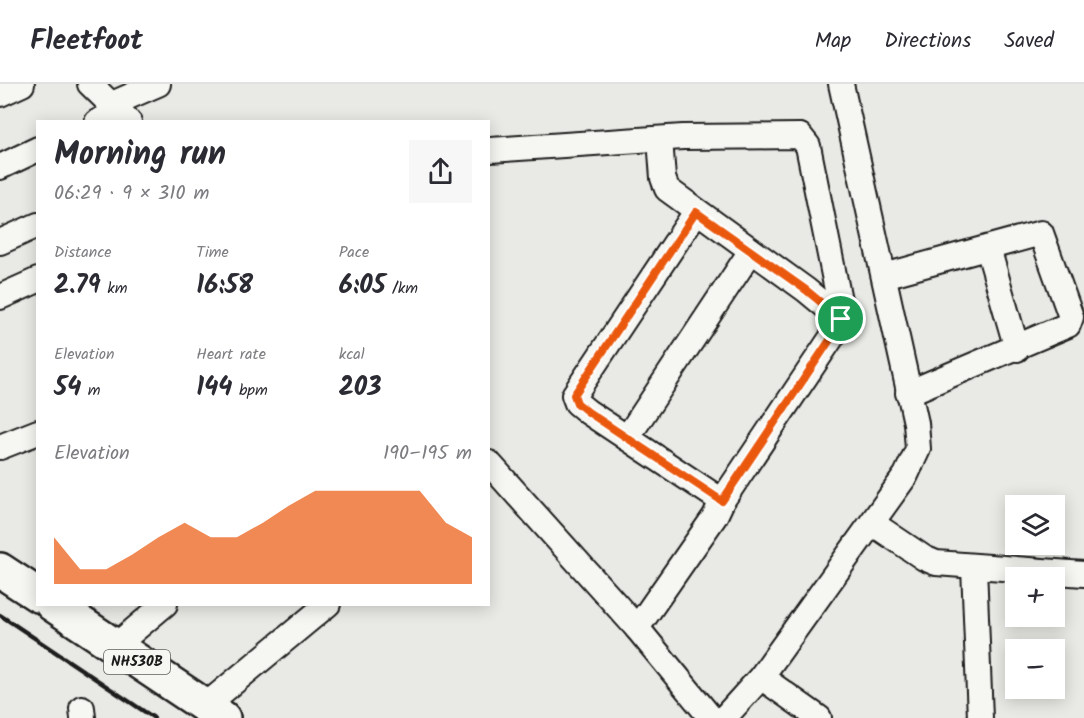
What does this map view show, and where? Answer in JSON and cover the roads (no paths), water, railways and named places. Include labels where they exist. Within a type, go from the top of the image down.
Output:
[{"type":"highway","points":[[0,570],[36,594]]},
{"type":"highway","name":"NH530B","points":[[55,606],[214,712]]},
{"type":"street","points":[[0,94],[21,84]]},
{"type":"street","points":[[90,84],[114,115],[158,84]]},
{"type":"street","points":[[724,718],[761,677],[873,523],[906,475],[918,449],[916,423],[841,84]]},
{"type":"street","points":[[490,150],[660,139],[800,136],[808,146],[841,319],[840,325],[722,501],[715,516],[637,628]]},
{"type":"street","points":[[660,139],[663,178],[667,189],[806,290],[841,319]]},
{"type":"street","points":[[0,167],[36,150]]},
{"type":"street","points":[[696,212],[574,395],[577,403],[588,412],[722,501]]},
{"type":"street","points":[[0,242],[36,226]]},
{"type":"street","points":[[884,276],[1041,233],[1071,317],[1068,325],[1017,349],[908,393]]},
{"type":"street","points":[[988,248],[1017,349]]},
{"type":"street","points":[[627,438],[751,251]]},
{"type":"street","points":[[0,297],[36,281]]},
{"type":"street","points":[[0,447],[36,433]]},
{"type":"street","points":[[490,464],[637,628],[711,718]]},
{"type":"street","points":[[873,523],[928,560],[974,567],[1084,574]]},
{"type":"street","points":[[974,567],[980,718]]},
{"type":"street","points":[[114,647],[163,606]]},
{"type":"street","points":[[214,712],[326,606]]},
{"type":"street","points":[[761,677],[819,718]]},
{"type":"railway","points":[[0,615],[154,718]]}]
